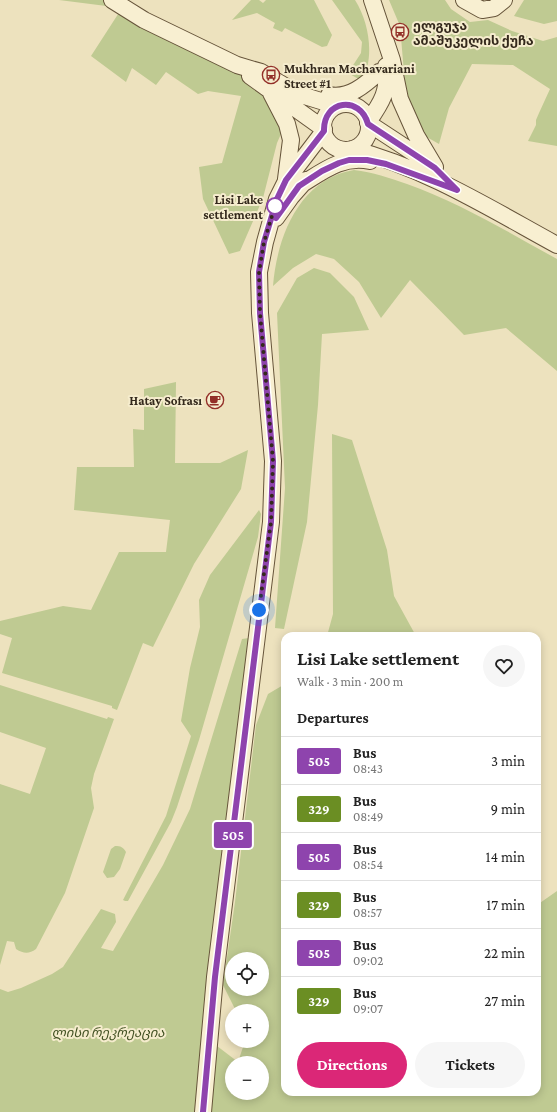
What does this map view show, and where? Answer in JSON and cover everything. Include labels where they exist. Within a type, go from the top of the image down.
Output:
[{"type":"main road","points":[[112,0],[144,20],[237,65],[251,77],[298,94],[358,108],[364,114],[369,129],[362,144],[347,149],[292,183]]},
{"type":"main road","points":[[372,0],[378,14],[383,35],[392,60],[400,99],[436,175]]},
{"type":"main road","points":[[464,0],[482,10],[494,8],[504,0]]},
{"type":"main road","points":[[203,1112],[215,977],[271,522],[273,461],[260,313],[259,272],[264,242],[270,226],[292,183],[324,130],[326,116],[344,105],[359,100],[367,93],[376,79],[379,72],[383,35]]},
{"type":"main road","points":[[368,123],[383,99],[387,86],[383,35]]},
{"type":"main road","points":[[275,86],[332,96],[343,96],[357,90],[379,72]]},
{"type":"main road","points":[[275,86],[324,130],[330,143],[436,175]]},
{"type":"main road","points":[[275,86],[291,140],[292,183]]},
{"type":"main road","points":[[368,123],[457,190],[557,245]]},
{"type":"main road","points":[[292,183],[349,160],[367,160],[436,175]]},
{"type":"green space","points":[[59,0],[112,0],[236,70],[269,98],[284,127],[277,143],[263,198],[240,251],[229,254],[203,199],[199,167],[222,163],[241,96],[208,91],[198,94],[166,72],[156,85],[132,68],[126,82],[91,56],[122,8]]},
{"type":"green space","points":[[251,0],[259,0],[263,3],[266,0],[314,0],[332,35],[327,46],[322,47],[285,28],[282,32],[273,28],[275,23],[257,13],[232,20]]},
{"type":"green space","points":[[332,0],[355,0],[364,19],[369,40],[369,51],[366,72],[362,81],[348,73],[361,53],[362,42]]},
{"type":"green space","points":[[389,0],[445,0],[451,9],[470,22],[488,20],[512,31],[543,41],[557,37],[557,146],[528,141],[550,89],[513,65],[472,64],[449,108],[439,144],[425,136],[410,103],[405,84],[400,26]]},
{"type":"green space","points":[[524,0],[557,0],[557,21],[544,24],[514,16]]},
{"type":"green space","points":[[354,170],[374,174],[407,184],[446,200],[484,218],[557,259],[557,371],[506,328],[464,335],[410,280],[381,318],[359,282],[334,259],[316,254],[293,268],[273,286],[275,267],[280,248],[294,213],[305,198],[319,185],[335,176]]},
{"type":"green space","points":[[314,268],[330,273],[354,297],[369,330],[322,334],[318,405],[307,522],[284,629],[275,628],[285,488],[277,313],[297,278]]},
{"type":"green space","points":[[176,382],[175,463],[220,463],[248,450],[241,489],[194,564],[153,647],[143,643],[117,710],[112,708],[112,706],[2,673],[12,638],[0,634],[0,621],[63,606],[91,610],[119,552],[166,552],[170,520],[74,510],[77,467],[134,467],[133,429],[144,430],[144,389]]},
{"type":"green space","points":[[332,434],[352,440],[387,550],[394,596],[414,632],[328,632],[333,614]]},
{"type":"green space","points":[[259,510],[261,514],[258,537],[199,740],[177,807],[171,822],[128,901],[125,901],[123,900],[166,816],[191,736],[181,721],[190,668],[200,627],[199,600],[210,575]]},
{"type":"green space","name":"ლისი რეკრეაცია","points":[[249,638],[195,1112],[0,1112],[0,989],[8,992],[21,988],[52,974],[63,967],[101,909],[115,914],[116,922],[101,948],[113,951],[163,865],[190,809],[242,639]]},
{"type":"green space","points":[[0,685],[107,719],[108,717],[114,719],[94,774],[91,788],[94,808],[65,893],[36,949],[29,953],[24,953],[16,949],[14,942],[7,941],[0,965],[0,784],[30,794],[46,748],[0,732]]},
{"type":"green space","points":[[281,686],[281,1096],[541,1096],[541,902],[557,891],[557,1112],[209,1112],[217,1046],[230,1056],[225,1056],[225,1100],[269,1100],[269,1056],[240,1056],[243,1048],[269,1048],[269,1004],[232,1004],[228,996],[269,996],[269,952],[228,952],[256,725],[268,694]]},
{"type":"green space","points":[[115,846],[122,847],[126,852],[120,869],[114,877],[107,878],[103,872],[111,849]]},
{"type":"green space","points":[[225,971],[225,989],[223,985]]},
{"type":"bus line","name":"505","points":[[203,1112],[215,977],[255,641],[271,522],[273,461],[260,313],[259,272],[264,242],[277,199],[286,180],[324,131],[324,122],[329,112],[337,106],[344,104],[358,108],[364,114],[368,124],[395,140],[435,168],[457,190],[386,164],[367,160],[349,160],[322,171],[299,186],[276,218]]},
{"type":"place","name":"ელგუჯა ამაშუკელის ქუჩა","points":[[400,32]]},
{"type":"place","name":"Mukhran Machavariani Street #1","points":[[271,75]]},
{"type":"place","name":"Lisi Lake settlement","points":[[275,206]]},
{"type":"place","name":"Hatay Sofrası","points":[[215,400]]},
{"type":"route","points":[[259,610],[271,522],[273,461],[260,313],[259,272],[264,242],[275,206]]}]
